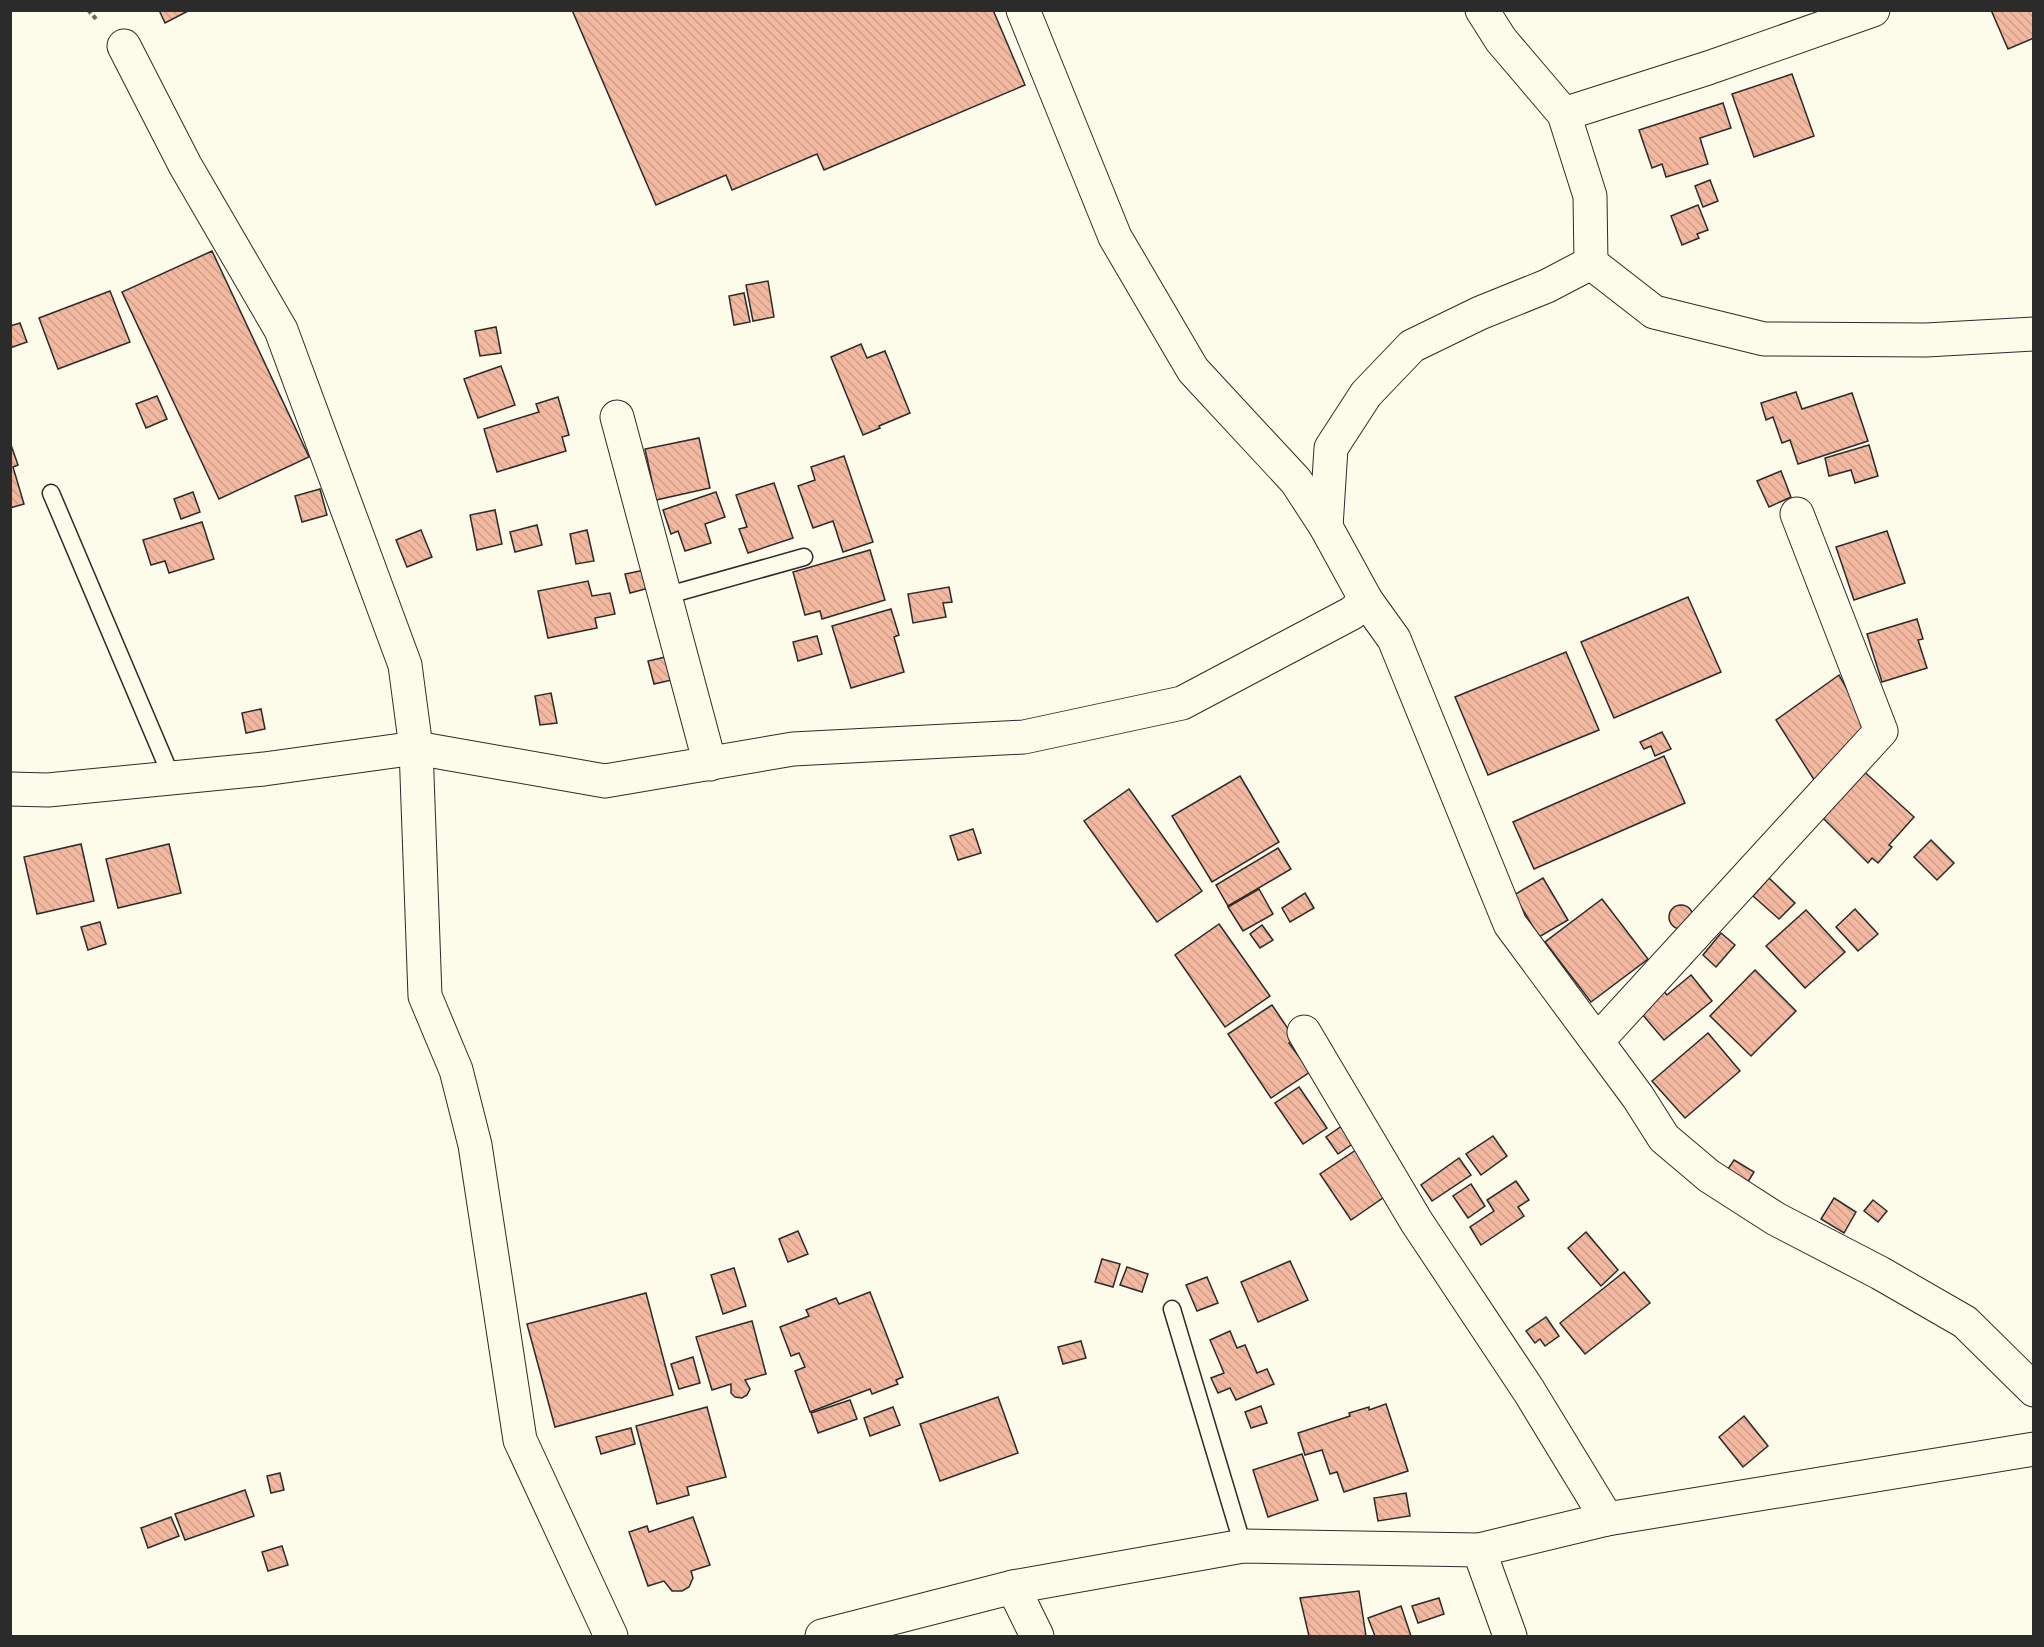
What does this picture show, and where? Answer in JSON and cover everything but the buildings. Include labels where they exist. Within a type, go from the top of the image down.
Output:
[{"type":"street","points":[[1023,10],[1115,237],[1192,370],[1296,481],[1326,527],[1366,600],[1394,639],[1510,924],[1638,1096],[1664,1138],[1709,1176],[1776,1219],[1880,1272],[1965,1322],[2034,1390]]},
{"type":"street","points":[[1482,10],[1501,40],[1564,114],[1590,196],[1591,262]]},
{"type":"street","points":[[1564,114],[1708,68],[1873,10]]},
{"type":"street","points":[[124,46],[185,165],[281,330],[405,665],[416,748],[425,996],[456,1070],[475,1145],[520,1440],[610,1636]]},
{"type":"street","points":[[1326,527],[1331,448],[1366,394],[1412,346],[1480,313],[1547,286],[1591,262]]},
{"type":"street","points":[[1591,262],[1654,312],[1764,339],[1926,340],[2034,334]]},
{"type":"street","points":[[616,417],[710,764]]},
{"type":"street","points":[[1597,1041],[1881,731],[1797,514]]},
{"type":"street","points":[[10,789],[48,790],[264,769],[416,748],[605,781],[793,749],[1024,737],[1182,703],[1352,613],[1366,600]]},
{"type":"street","points":[[1304,1032],[1416,1221],[1529,1391],[1607,1519]]},
{"type":"street","points":[[822,1636],[1013,1587],[1243,1545],[1479,1550],[1607,1519],[2034,1449]]},
{"type":"street","points":[[1479,1550],[1510,1636]]},
{"type":"street","points":[[1013,1587],[1037,1636]]},
{"type":"lane","points":[[51,493],[172,778]]},
{"type":"lane","points":[[665,596],[804,557]]},
{"type":"lane","points":[[1172,1309],[1243,1545]]}]
